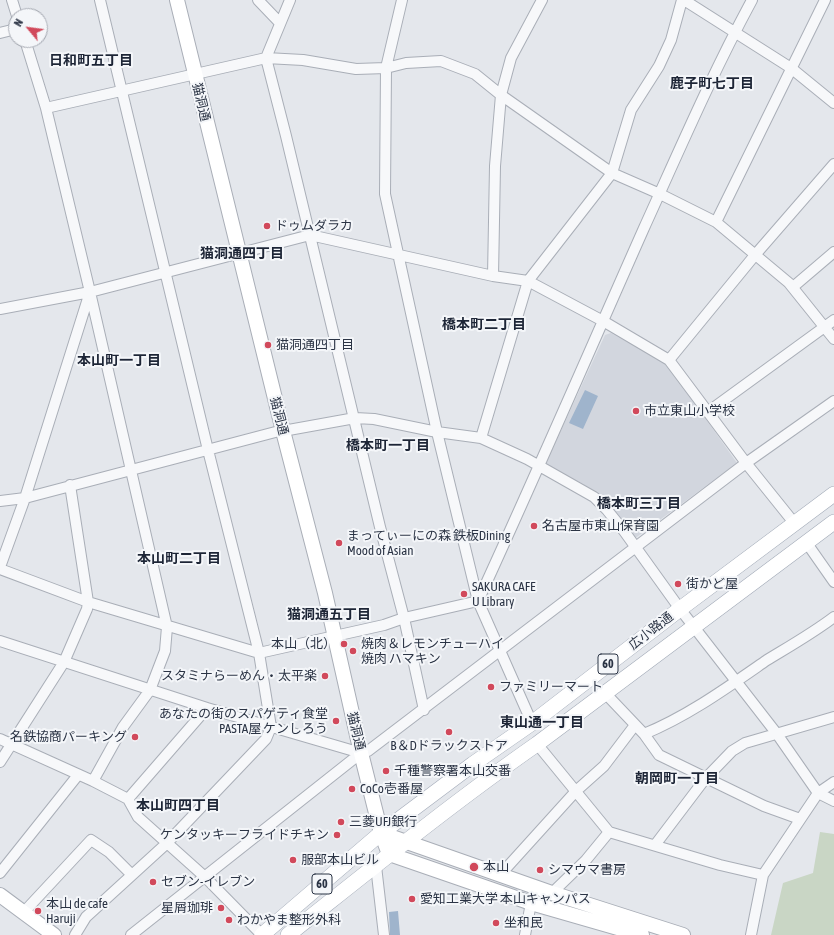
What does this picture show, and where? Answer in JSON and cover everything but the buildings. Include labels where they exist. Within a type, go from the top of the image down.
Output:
[{"type":"main road","name":"広小路通","points":[[262,935],[381,833],[473,764],[532,723],[680,609],[834,494]]},
{"type":"main road","name":"広小路通","points":[[288,935],[486,779],[537,744],[834,522]]},
{"type":"street","points":[[75,935],[86,917],[166,844],[266,739],[271,727],[259,653],[208,450],[100,0]]},
{"type":"street","name":"猫洞通","points":[[177,0],[335,636],[361,753],[381,833],[389,854]]},
{"type":"street","points":[[258,0],[280,23]]},
{"type":"street","points":[[290,0],[266,58],[355,418],[380,527],[404,618],[424,710]]},
{"type":"street","points":[[402,0],[386,68],[385,194],[437,432],[478,600],[532,723]]},
{"type":"street","points":[[493,276],[495,166],[501,95],[511,58],[542,0]]},
{"type":"street","points":[[481,438],[528,281],[612,173],[632,110],[659,66],[671,40],[683,0],[735,31],[791,68],[834,103]]},
{"type":"street","points":[[478,600],[540,466],[660,194],[735,31],[752,0]]},
{"type":"street","points":[[716,222],[825,0]]},
{"type":"street","points":[[27,48],[46,108],[132,469],[167,626],[164,651],[150,690],[123,726],[93,781]]},
{"type":"street","points":[[46,108],[266,58],[303,60],[356,69],[386,68],[406,63],[441,61],[475,74],[501,95],[612,173],[660,194],[716,222],[793,287],[834,339]]},
{"type":"street","points":[[669,360],[834,164]]},
{"type":"street","points":[[0,309],[90,292],[310,235],[493,276],[528,281],[603,321],[669,360],[709,411],[746,463],[795,524]]},
{"type":"street","points":[[793,287],[834,252]]},
{"type":"street","points":[[90,292],[25,498],[0,568],[88,602],[259,653],[384,625],[404,618],[478,600]]},
{"type":"street","points":[[709,411],[834,320]]},
{"type":"street","points":[[131,935],[361,753],[368,751],[424,710],[746,463],[834,400]]},
{"type":"street","points":[[0,501],[25,498],[70,485],[283,431],[355,418],[374,419],[437,432],[481,438],[504,447],[540,466],[594,497],[607,510],[680,609],[777,734],[818,793],[834,800]]},
{"type":"street","points":[[0,762],[64,662],[87,609],[88,602],[70,485]]},
{"type":"street","points":[[806,542],[834,582]]},
{"type":"street","points":[[644,734],[667,724],[736,682],[834,617]]},
{"type":"street","points":[[0,641],[207,708],[361,753]]},
{"type":"street","points":[[605,693],[644,734],[659,755],[764,806],[800,819]]},
{"type":"street","points":[[128,799],[207,708]]},
{"type":"street","points":[[655,845],[706,779],[732,751],[745,743],[834,717]]},
{"type":"street","points":[[500,875],[576,791],[604,766],[636,725]]},
{"type":"street","points":[[0,738],[128,799],[138,817],[166,844],[205,877],[262,935]]},
{"type":"street","points":[[537,744],[609,832],[720,865],[763,875]]},
{"type":"street","points":[[0,873],[78,775]]},
{"type":"street","points":[[751,935],[763,875],[818,793],[834,782]]},
{"type":"street","points":[[552,894],[586,860],[609,832]]},
{"type":"street","points":[[381,833],[552,894],[683,935]]},
{"type":"street","points":[[23,913],[91,840],[109,852],[132,875]]},
{"type":"street","points":[[389,854],[531,903],[642,935]]},
{"type":"street","points":[[376,866],[384,935]]},
{"type":"street","points":[[0,896],[49,934]]},
{"type":"street","points":[[525,935],[531,903]]},
{"type":"shaded area","name":"市立東山小学校","points":[[611,333],[667,364],[737,463],[634,539],[600,497],[583,484],[545,465],[605,335]]},
{"type":"green space","points":[[820,832],[834,834],[834,935],[771,935],[783,883],[813,873]]},
{"type":"water","points":[[585,390],[598,396],[583,429],[569,423]]},
{"type":"water","points":[[398,911],[400,935],[390,935],[389,912]]},
{"type":"place","name":"ドゥムダラカ","points":[[267,226]]},
{"type":"place","name":"猫洞通四丁目","points":[[268,345]]},
{"type":"place","name":"市立東山小学校","points":[[636,411]]},
{"type":"place","name":"名古屋市東山保育園","points":[[534,526]]},
{"type":"place","name":"まってぃーにの森 鉄板Dining Mood of Asian","points":[[339,543]]},
{"type":"place","name":"街かど屋","points":[[678,584]]},
{"type":"place","name":"SAKURA CAFE U Library","points":[[464,594]]},
{"type":"place","name":"本山（北）","points":[[344,644]]},
{"type":"place","name":"焼肉＆レモンチューハイ 焼肉 ハマキン","points":[[353,651]]},
{"type":"place","name":"スタミナらーめん・太平楽","points":[[325,676]]},
{"type":"place","name":"ファミリーマート","points":[[491,687]]},
{"type":"place","name":"あなたの街のスパゲティ食堂 PASTA屋 ケンしろう","points":[[336,721]]},
{"type":"place","name":"B＆Dドラックストア","points":[[449,732]]},
{"type":"place","name":"名鉄協商パーキング","points":[[135,737]]},
{"type":"place","name":"千種警察署本山交番","points":[[386,771]]},
{"type":"place","name":"CoCo壱番屋","points":[[352,789]]},
{"type":"place","name":"三菱UFJ銀行","points":[[341,822]]},
{"type":"place","name":"ケンタッキーフライドチキン","points":[[337,835]]},
{"type":"place","name":"服部本山ビル","points":[[293,860]]},
{"type":"place","name":"本山","points":[[474,867]]},
{"type":"place","name":"シマウマ書房","points":[[540,870]]},
{"type":"place","name":"セブン-イレブン","points":[[153,882]]},
{"type":"place","name":"愛知工業大学 本山キャンパス","points":[[412,899]]},
{"type":"place","name":"星屑珈琲","points":[[221,908]]},
{"type":"place","name":"本山 de cafe Haruji","points":[[38,911]]},
{"type":"place","name":"わかやま整形外科","points":[[229,920]]},
{"type":"place","name":"坐和民","points":[[496,923]]},
{"type":"district","name":"日和町五丁目","points":[[91,61]]},
{"type":"district","name":"鹿子町七丁目","points":[[712,84]]},
{"type":"district","name":"猫洞通四丁目","points":[[242,254]]},
{"type":"district","name":"橋本町二丁目","points":[[484,325]]},
{"type":"district","name":"本山町一丁目","points":[[119,361]]},
{"type":"district","name":"橋本町一丁目","points":[[388,446]]},
{"type":"district","name":"橋本町三丁目","points":[[639,504]]},
{"type":"district","name":"本山町二丁目","points":[[179,559]]},
{"type":"district","name":"猫洞通五丁目","points":[[329,615]]},
{"type":"district","name":"東山通一丁目","points":[[542,723]]},
{"type":"district","name":"朝岡町一丁目","points":[[677,779]]},
{"type":"district","name":"本山町四丁目","points":[[178,806]]}]
